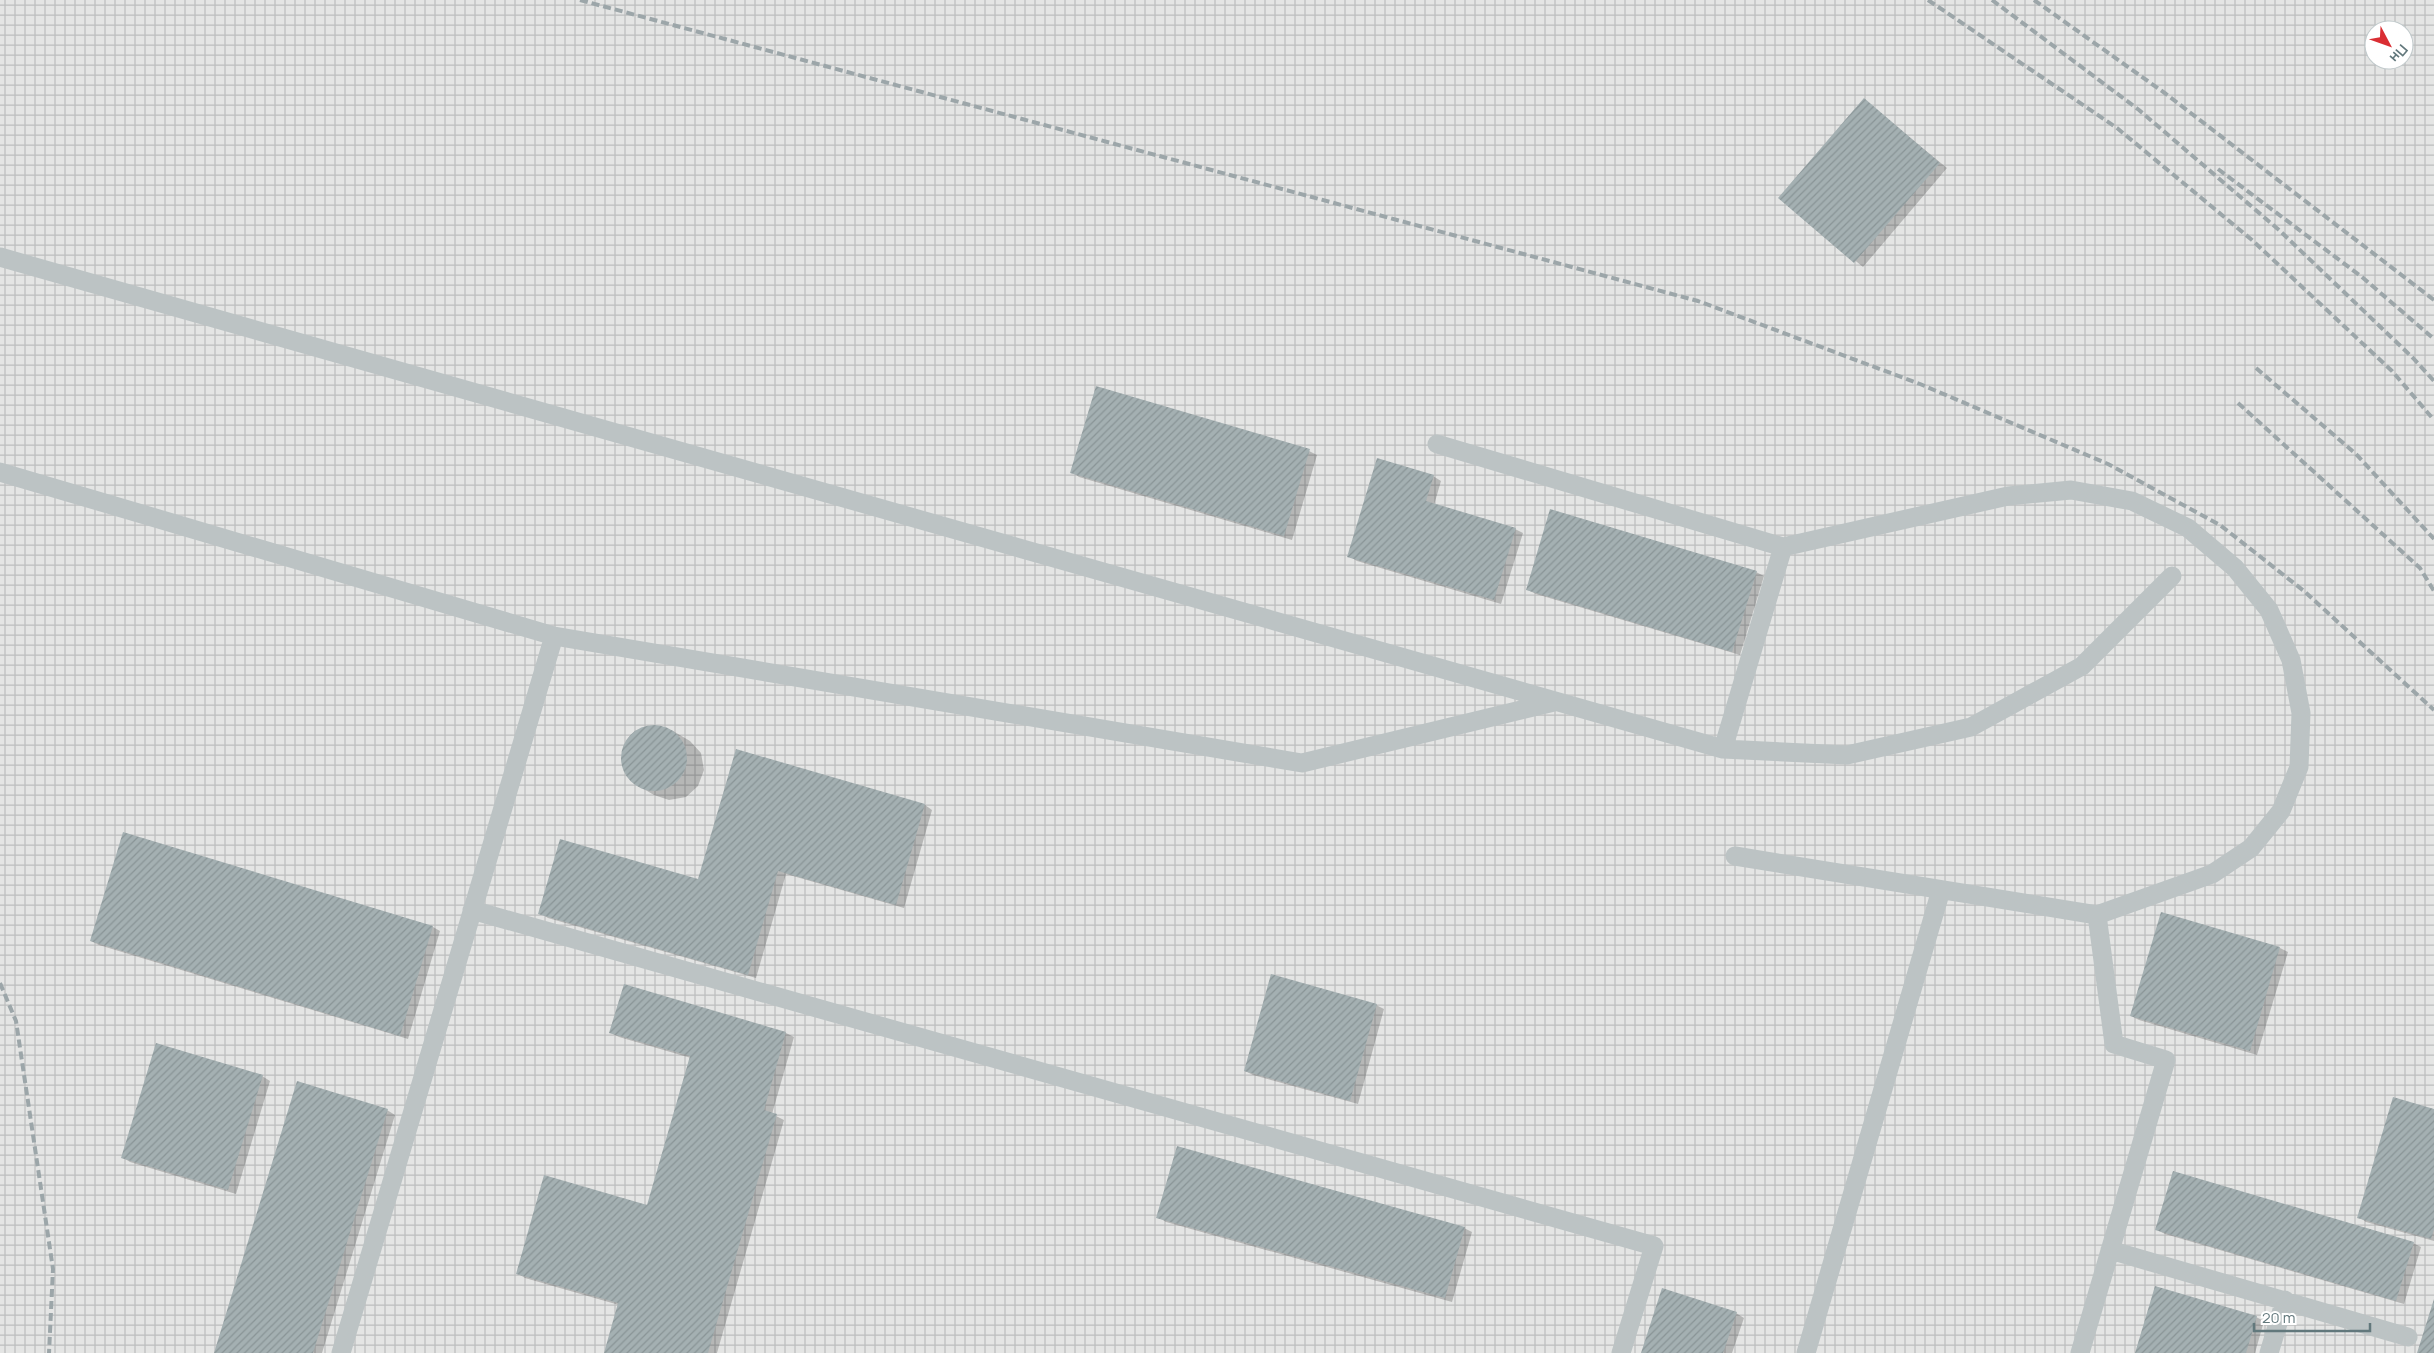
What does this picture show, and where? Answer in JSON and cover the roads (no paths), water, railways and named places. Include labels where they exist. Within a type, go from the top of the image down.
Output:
[{"type":"lane","points":[[0,257],[1723,749],[1847,755],[1971,727],[2082,666],[2172,576]]},
{"type":"lane","points":[[1437,444],[1783,547],[2008,496],[2071,490],[2132,501],[2188,528],[2235,568],[2269,610],[2291,660],[2301,713],[2299,767],[2281,811],[2251,848],[2212,874],[2097,915],[1735,856]]},
{"type":"lane","points":[[0,472],[554,636],[1302,763],[1556,702]]},
{"type":"lane","points":[[1723,749],[1783,547]]},
{"type":"lane","points":[[341,1353],[554,636]]},
{"type":"lane","points":[[1809,1352],[1941,890]]},
{"type":"lane","points":[[472,910],[1654,1246],[1621,1353]]},
{"type":"lane","points":[[2080,1353],[2166,1060],[2114,1044],[2097,915]]},
{"type":"lane","points":[[2110,1250],[2408,1336]]},
{"type":"lane","points":[[2269,1353],[2285,1300]]},
{"type":"railway","points":[[580,0],[1698,301],[1920,384],[2108,464],[2220,525],[2304,591],[2434,710]]},
{"type":"railway","points":[[1928,0],[2117,128],[2252,240],[2392,371],[2434,420]]},
{"type":"railway","points":[[1992,0],[2139,110],[2279,230],[2413,358],[2434,381]]},
{"type":"railway","points":[[2034,0],[2166,94],[2434,300]]},
{"type":"railway","points":[[2218,169],[2362,277],[2434,339]]},
{"type":"railway","points":[[2256,368],[2356,454],[2434,539]]},
{"type":"railway","points":[[2238,403],[2420,568],[2434,591]]},
{"type":"railway","points":[[0,983],[16,1021],[53,1269],[49,1353]]}]
